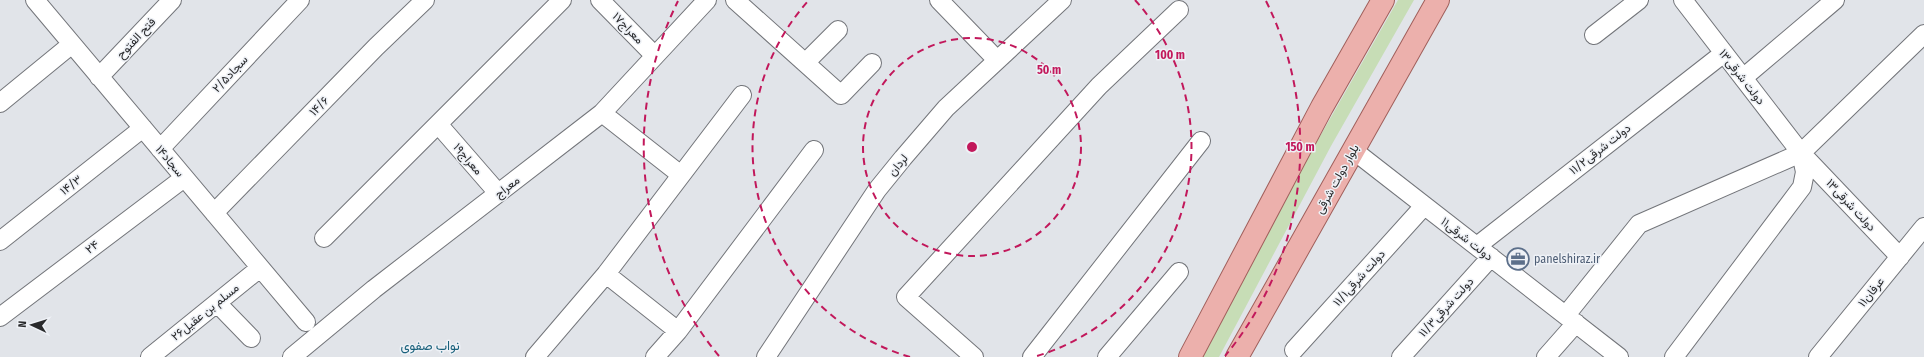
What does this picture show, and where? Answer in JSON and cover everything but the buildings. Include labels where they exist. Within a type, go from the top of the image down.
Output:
[{"type":"main road","points":[[1190,357],[1322,107],[1384,0]]},
{"type":"main road","name":"بلوار دولت شرقی","points":[[1236,357],[1438,0]]},
{"type":"street","name":"۱۴سجاد","points":[[35,0],[306,322]]},
{"type":"street","name":"فتح الفتوح","points":[[99,77],[172,0]]},
{"type":"street","name":"۲/۵سجاد","points":[[160,149],[300,0]]},
{"type":"street","name":"۱۴/۶","points":[[214,213],[376,47],[425,0]]},
{"type":"street","points":[[324,238],[562,0]]},
{"type":"street","name":"معراج۱۷","points":[[600,0],[655,56]]},
{"type":"street","name":"معراج","points":[[292,357],[374,289],[602,113],[707,0]]},
{"type":"street","points":[[735,0],[841,95],[872,63]]},
{"type":"street","points":[[939,0],[997,60]]},
{"type":"street","name":"لردان","points":[[766,357],[877,190],[946,108],[1062,0]]},
{"type":"street","points":[[1594,34],[1639,0]]},
{"type":"street","points":[[1743,78],[1835,0]]},
{"type":"street","name":"۱۳دولت شرقی","points":[[1685,1],[1801,153]]},
{"type":"street","points":[[974,357],[906,297],[1098,86],[1179,10]]},
{"type":"street","points":[[805,63],[838,30]]},
{"type":"street","points":[[1546,357],[1638,224],[1801,153],[1924,34]]},
{"type":"street","points":[[0,103],[72,44]]},
{"type":"street","name":"۱۱/۲دولت شرقی","points":[[1477,246],[1724,53]]},
{"type":"street","points":[[535,357],[606,274],[742,95]]},
{"type":"street","points":[[602,113],[681,175]]},
{"type":"street","name":"معراج۱۹","points":[[438,124],[498,193]]},
{"type":"street","name":"۱۴/۳","points":[[0,241],[143,128]]},
{"type":"street","points":[[1032,357],[1201,141]]},
{"type":"street","points":[[655,357],[678,331],[814,150]]},
{"type":"street","name":"۱۱دولت شرقی","points":[[1353,150],[1619,357]]},
{"type":"street","points":[[1674,357],[1802,187],[1805,172],[1801,153]]},
{"type":"street","name":"دولت شرقی۱۳","points":[[1801,153],[1900,257]]},
{"type":"street","name":"۲۴","points":[[0,317],[184,178]]},
{"type":"street","name":"۱۱/۱دولت شرقی","points":[[1294,350],[1424,206]]},
{"type":"street","name":"۱۱عرفان","points":[[1818,357],[1924,227]]},
{"type":"street","name":"۱۱/۳دولت شرقی","points":[[1401,357],[1491,257]]},
{"type":"street","name":"مسلم بن عقیل۲۶","points":[[150,357],[260,268]]},
{"type":"street","points":[[1107,357],[1179,272]]},
{"type":"street","points":[[606,274],[678,331]]},
{"type":"street","points":[[217,302],[251,338]]},
{"type":"green space","points":[[1398,0],[1414,0],[1331,146],[1219,357],[1203,357],[1315,145]]},
{"type":"place","name":"panelshiraz.ir","points":[[1518,259]]},
{"type":"district","name":"نواب صفوی","points":[[430,345]]}]
